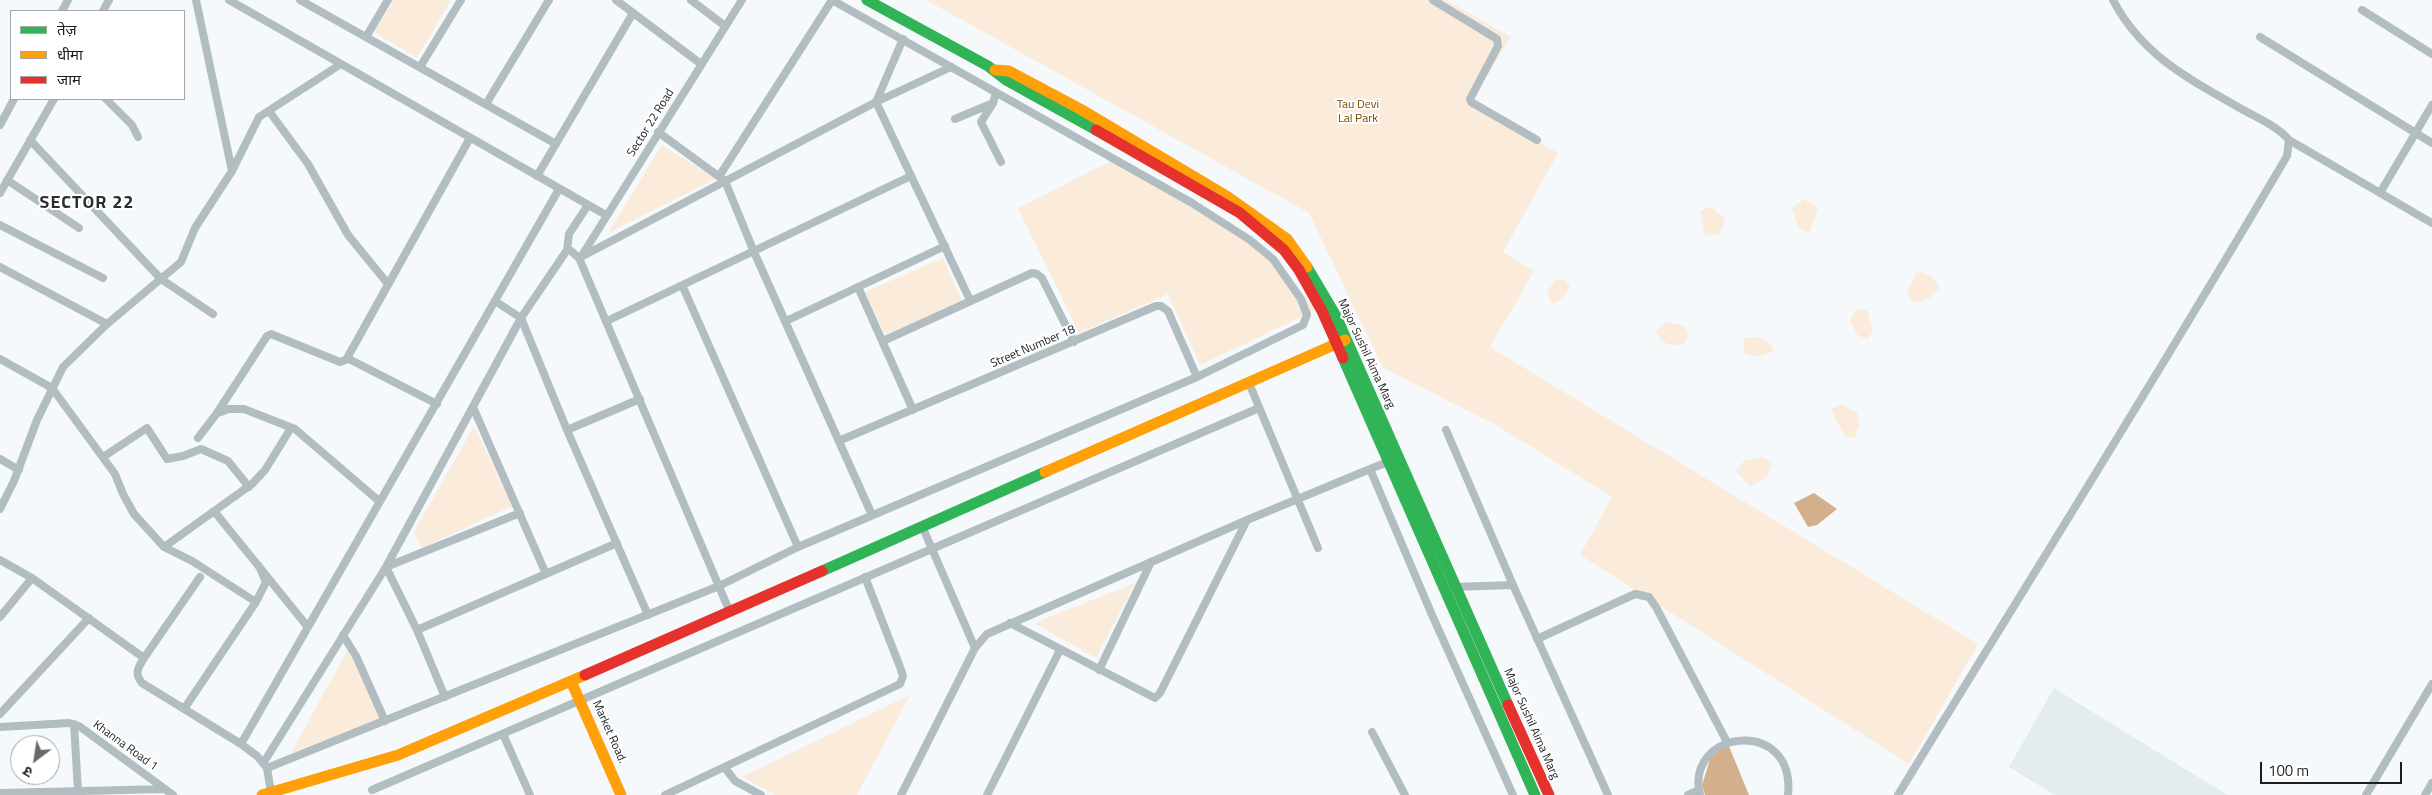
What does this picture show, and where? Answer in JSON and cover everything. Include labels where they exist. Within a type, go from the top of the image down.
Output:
[{"type":"street","points":[[196,0],[232,171]]},
{"type":"street","points":[[229,0],[606,216]]},
{"type":"street","points":[[300,0],[556,144]]},
{"type":"street","points":[[366,37],[388,0]]},
{"type":"street","points":[[420,67],[461,0]]},
{"type":"street","points":[[486,104],[549,0]]},
{"type":"street","points":[[616,0],[701,64]]},
{"type":"street","points":[[691,0],[725,26]]},
{"type":"street","name":"Sector 22 Road","points":[[580,258],[742,0]]},
{"type":"street","points":[[265,765],[445,697],[720,586],[798,547],[1197,376],[1303,325],[1306,321],[1306,309],[1279,267],[1268,254],[1250,240],[1192,203],[832,0],[723,178]]},
{"type":"street","name":"Major Sushil Aima Marg","points":[[867,0],[883,4],[995,70],[1009,72],[1082,110],[1228,197],[1267,223],[1286,239],[1299,254],[1336,316],[1340,342],[1388,462],[1535,795]]},
{"type":"street","points":[[1433,0],[1497,39],[1498,46],[1470,98],[1471,102],[1537,140]]},
{"type":"street","points":[[2112,0],[2121,16],[2134,32],[2165,63],[2204,88],[2274,127],[2289,140],[2432,224]]},
{"type":"street","points":[[2362,10],[2432,54]]},
{"type":"street","points":[[537,176],[634,13]]},
{"type":"street","points":[[2260,36],[2432,143]]},
{"type":"street","points":[[903,39],[876,102],[970,300]]},
{"type":"street","points":[[0,509],[19,470],[33,430],[63,367],[107,324],[183,258],[195,228],[232,171],[257,121],[269,111],[341,64]]},
{"type":"street","points":[[580,258],[723,178],[951,67]]},
{"type":"street","points":[[996,92],[993,103],[982,119],[982,126],[1001,162]]},
{"type":"street","points":[[0,125],[13,100]]},
{"type":"street","points":[[0,193],[4,182],[53,100]]},
{"type":"street","points":[[107,100],[132,125],[138,137]]},
{"type":"street","points":[[955,119],[993,103]]},
{"type":"street","points":[[2380,192],[2432,105]]},
{"type":"street","points":[[269,111],[308,164],[348,235],[388,284]]},
{"type":"street","points":[[658,132],[723,178],[754,252],[840,440],[872,515]]},
{"type":"street","points":[[198,438],[217,414],[267,336],[274,336],[340,362],[347,358],[470,138]]},
{"type":"street","points":[[30,140],[160,279],[213,314]]},
{"type":"street","points":[[1898,795],[2123,426],[2188,325],[2287,156],[2289,140]]},
{"type":"street","points":[[607,321],[683,287],[912,176]]},
{"type":"street","points":[[4,182],[79,228]]},
{"type":"street","points":[[241,744],[307,626],[560,189]]},
{"type":"street","points":[[588,205],[569,234],[567,250],[522,318],[386,567],[265,765],[267,794],[398,755],[571,681],[1340,342]]},
{"type":"street","points":[[0,225],[103,278]]},
{"type":"street","points":[[786,321],[945,246]]},
{"type":"street","points":[[567,250],[572,250],[580,258],[729,610]]},
{"type":"street","points":[[0,267],[107,324]]},
{"type":"street","points":[[883,341],[970,300],[1032,274],[1037,274],[1042,278],[1074,342]]},
{"type":"street","points":[[683,287],[798,547]]},
{"type":"street","points":[[858,287],[913,410]]},
{"type":"street","points":[[495,301],[522,318],[567,430],[648,615]]},
{"type":"street","name":"Street Number 18","points":[[840,440],[1156,306],[1161,306],[1168,311],[1197,376]]},
{"type":"street","name":"Major Sushil Aima Marg","points":[[1340,342],[1399,458],[1454,588],[1549,795]]},
{"type":"street","points":[[347,358],[436,404]]},
{"type":"street","points":[[0,359],[52,388],[115,474],[134,514],[164,547],[192,561],[256,602]]},
{"type":"street","points":[[1249,383],[1318,548]]},
{"type":"street","points":[[567,430],[640,399]]},
{"type":"street","points":[[473,407],[546,574]]},
{"type":"street","points":[[372,790],[1259,408]]},
{"type":"street","points":[[217,414],[229,409],[244,409],[298,431],[379,501]]},
{"type":"street","points":[[103,457],[147,428],[167,458],[183,456],[201,448],[228,461],[249,487]]},
{"type":"street","points":[[164,547],[249,487],[266,470],[291,428]]},
{"type":"street","points":[[1446,430],[1513,585],[1608,795]]},
{"type":"street","points":[[0,460],[19,470]]},
{"type":"street","points":[[901,795],[975,648],[987,634],[1247,520],[1388,462]]},
{"type":"street","points":[[1370,469],[1432,615],[1513,795]]},
{"type":"street","points":[[214,511],[307,626]]},
{"type":"street","points":[[386,567],[520,513]]},
{"type":"street","points":[[1010,623],[1152,698],[1158,696],[1247,520]]},
{"type":"street","points":[[922,526],[975,648]]},
{"type":"street","points":[[417,630],[617,543]]},
{"type":"street","points":[[0,560],[32,578],[144,658]]},
{"type":"street","points":[[1099,670],[1151,562]]},
{"type":"street","points":[[184,709],[256,602],[266,582],[259,566]]},
{"type":"street","points":[[386,567],[417,630],[445,697]]},
{"type":"street","points":[[200,577],[144,658],[137,670],[138,678],[142,683],[241,744],[265,765]]},
{"type":"street","points":[[664,795],[725,768],[900,684],[903,676],[900,666],[865,577]]},
{"type":"street","points":[[0,617],[32,578]]},
{"type":"street","points":[[1454,588],[1513,585]]},
{"type":"street","points":[[1537,639],[1635,594],[1649,597],[1727,742]]},
{"type":"street","points":[[0,714],[89,618]]},
{"type":"street","points":[[343,636],[356,656],[385,720]]},
{"type":"street","points":[[987,795],[1060,650]]},
{"type":"street","name":"Market Road.","points":[[571,681],[621,795]]},
{"type":"street","points":[[2366,795],[2429,695],[2432,684]]},
{"type":"street","points":[[74,724],[78,791]]},
{"type":"street","name":"Khanna Road 1","points":[[0,727],[74,724],[174,795]]},
{"type":"street","points":[[1372,732],[1405,795]]},
{"type":"street","points":[[503,734],[530,795]]},
{"type":"street","points":[[1688,795],[1700,793],[1700,775],[1705,761],[1714,750],[1727,742],[1741,739],[1755,740],[1768,746],[1779,756],[1787,768],[1790,782],[1788,795]]},
{"type":"street","points":[[725,768],[736,781],[761,795]]},
{"type":"street","points":[[2425,795],[2432,783]]},
{"type":"street","points":[[0,793],[165,789]]},
{"type":"shaded area","points":[[1814,493],[1837,509],[1817,525],[1808,527],[1794,503]]},
{"type":"shaded area","points":[[2054,688],[2228,795],[2055,795],[2009,767]]},
{"type":"shaded area","points":[[1728,744],[1749,795],[1705,795],[1702,785],[1711,756]]},
{"type":"green space","points":[[394,0],[451,0],[417,58],[374,32]]},
{"type":"green space","name":"Tau Devi Lal Park","points":[[926,0],[1446,0],[1511,37],[1471,102],[1558,153],[1503,252],[1534,271],[1490,347],[1978,644],[1909,764],[1580,555],[1612,497],[1496,425],[1383,368],[1309,213]]},
{"type":"green space","points":[[662,145],[716,179],[608,233]]},
{"type":"green space","points":[[1119,157],[1215,214],[1273,258],[1316,310],[1200,365],[1168,294],[1079,333],[1018,208]]},
{"type":"green space","points":[[1804,199],[1818,208],[1809,234],[1798,228],[1792,208]]},
{"type":"green space","points":[[1711,207],[1725,218],[1720,234],[1705,236],[1700,211]]},
{"type":"green space","points":[[943,258],[962,300],[885,335],[865,292]]},
{"type":"green space","points":[[1917,271],[1931,276],[1940,287],[1929,298],[1913,303],[1907,293]]},
{"type":"green space","points":[[1555,280],[1565,280],[1570,287],[1563,298],[1552,304],[1547,292]]},
{"type":"green space","points":[[1856,309],[1867,310],[1873,331],[1868,339],[1858,336],[1850,321]]},
{"type":"green space","points":[[1665,322],[1685,326],[1688,337],[1683,345],[1663,342],[1656,331]]},
{"type":"green space","points":[[1755,337],[1768,341],[1774,350],[1759,356],[1744,353],[1744,338]]},
{"type":"green space","points":[[1842,404],[1857,413],[1859,424],[1855,437],[1845,437],[1831,409]]},
{"type":"green space","points":[[474,426],[512,506],[422,548],[414,532]]},
{"type":"green space","points":[[1761,457],[1772,462],[1767,478],[1750,486],[1736,471],[1744,461]]},
{"type":"green space","points":[[1135,583],[1096,658],[1034,623]]},
{"type":"green space","points":[[348,649],[381,719],[291,753]]},
{"type":"green space","points":[[910,695],[857,795],[776,795],[742,777]]},
{"type":"traffic: fast","points":[[867,0],[988,66],[1006,80],[1096,130]]},
{"type":"traffic: fast","points":[[1307,267],[1336,316],[1508,705]]},
{"type":"traffic: fast","points":[[1343,358],[1535,795]]},
{"type":"traffic: fast","points":[[822,571],[1045,472]]},
{"type":"traffic: slow","points":[[995,70],[1009,71],[1082,110],[1228,197],[1287,239],[1307,267]]},
{"type":"traffic: slow","points":[[1045,472],[1345,340]]},
{"type":"traffic: slow","points":[[262,795],[398,755],[585,675]]},
{"type":"traffic: slow","points":[[571,681],[621,795]]},
{"type":"traffic: jam","points":[[1096,130],[1240,213],[1284,250],[1299,270],[1322,311],[1343,358]]},
{"type":"traffic: jam","points":[[585,675],[822,571]]},
{"type":"traffic: jam","points":[[1508,705],[1549,795]]},
{"type":"district","name":"SECTOR 22","points":[[87,204]]}]
